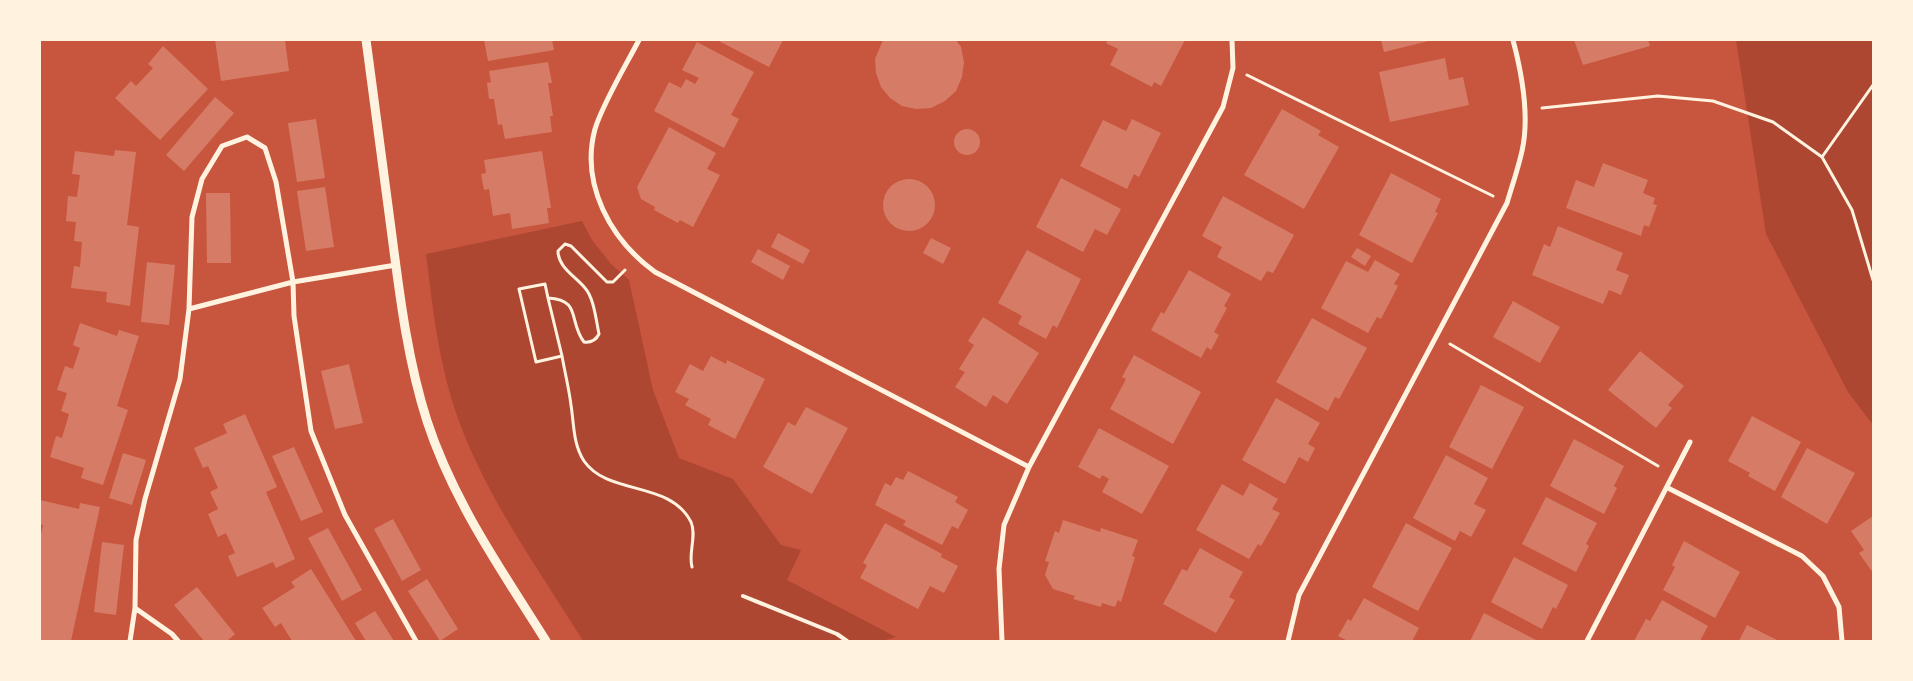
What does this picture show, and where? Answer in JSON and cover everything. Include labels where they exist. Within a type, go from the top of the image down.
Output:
[{"type":"street","points":[[366,40],[396,265],[412,368],[427,422],[448,475],[472,521],[546,641]]},
{"type":"street","points":[[639,40],[595,129],[592,157],[595,185],[602,210],[616,234],[637,258],[655,272],[1029,467]]},
{"type":"street","points":[[1002,641],[999,569],[1004,525],[1029,467],[1224,107],[1233,68],[1232,40]]},
{"type":"street","points":[[1288,641],[1298,595],[1507,203],[1523,149],[1525,109],[1519,62],[1513,40]]},
{"type":"street","points":[[130,641],[135,608],[136,540],[145,499],[180,380],[189,309],[192,217],[202,179],[222,146],[247,136],[265,148],[276,182],[293,282],[294,316],[311,431],[345,515],[416,641]]},
{"type":"street","points":[[189,309],[293,282],[396,265]]},
{"type":"street","points":[[1587,641],[1668,488],[1690,442]]},
{"type":"street","points":[[1668,488],[1802,556],[1823,576],[1839,608],[1842,641]]},
{"type":"street","points":[[135,608],[172,634],[178,641]]},
{"type":"lane","points":[[743,596],[837,634],[847,641]]},
{"type":"path","points":[[1233,68],[1507,203]]},
{"type":"path","points":[[1822,157],[1873,85]]},
{"type":"path","points":[[1525,109],[1658,96],[1713,101],[1773,122],[1822,157],[1852,210],[1873,280]]},
{"type":"path","points":[[548,298],[562,299],[569,303],[579,335],[584,342],[590,342],[597,338],[599,334],[590,297],[587,290],[559,262],[558,251],[566,244],[571,246],[607,282],[613,282],[637,258]]},
{"type":"path","points":[[562,356],[536,362],[519,288],[545,284],[562,356],[577,446],[584,461],[597,473],[610,480],[648,491],[668,500],[685,514],[691,523],[693,534],[692,567]]},
{"type":"path","points":[[1436,336],[1674,475]]},
{"type":"shaded area","points":[[1736,40],[1873,40],[1873,425],[1848,392],[1766,234]]},
{"type":"shaded area","points":[[582,221],[592,240],[611,264],[629,280],[653,390],[679,458],[733,479],[781,545],[801,550],[787,580],[896,637],[882,641],[583,641],[499,507],[484,479],[459,421],[446,380],[434,317],[426,254]]},
{"type":"building","points":[[215,40],[285,40],[289,71],[221,81]]},
{"type":"building","points":[[484,40],[552,40],[554,50],[488,61]]},
{"type":"building","points":[[717,40],[783,40],[769,67]]},
{"type":"building","points":[[883,40],[956,40],[961,47],[964,62],[962,77],[956,91],[945,101],[931,108],[916,109],[902,106],[890,98],[881,87],[876,73],[875,59]]},
{"type":"building","points":[[1108,40],[1185,40],[1161,86],[1154,82],[1152,87],[1110,65],[1118,49],[1106,43]]},
{"type":"building","points":[[1381,40],[1429,40],[1429,41],[1384,52]]},
{"type":"building","points":[[1574,40],[1648,40],[1650,46],[1583,65]]},
{"type":"building","points":[[697,42],[754,72],[731,115],[739,119],[724,148],[654,111],[669,82],[681,88],[686,79],[695,84],[699,78],[682,70]]},
{"type":"building","points":[[163,46],[208,89],[160,140],[115,98],[131,81],[136,86],[153,68],[148,64]]},
{"type":"building","points":[[1445,58],[1449,80],[1463,77],[1469,105],[1390,122],[1379,72]]},
{"type":"building","points":[[548,62],[552,83],[548,83],[553,116],[550,116],[552,132],[505,139],[502,124],[498,125],[494,99],[489,99],[487,83],[491,82],[489,71]]},
{"type":"building","points":[[215,97],[234,113],[184,171],[166,155]]},
{"type":"building","points":[[1282,109],[1321,131],[1318,135],[1339,147],[1304,209],[1244,175]]},
{"type":"building","points":[[316,119],[325,178],[297,182],[288,123]]},
{"type":"building","points":[[1132,119],[1161,133],[1139,177],[1134,174],[1127,189],[1080,166],[1103,120],[1126,131]]},
{"type":"building","points":[[669,127],[716,153],[707,169],[720,175],[693,227],[680,220],[678,223],[654,210],[655,207],[641,199],[637,187]]},
{"type":"building","points":[[967,129],[976,133],[980,142],[976,151],[967,155],[958,151],[954,142],[958,133]]},
{"type":"building","points":[[115,150],[136,152],[127,225],[139,227],[130,306],[106,302],[107,292],[71,288],[74,266],[80,267],[82,242],[74,241],[76,222],[66,221],[68,196],[77,197],[80,175],[72,174],[75,151],[114,156]]},
{"type":"building","points":[[542,151],[551,208],[547,208],[549,223],[512,229],[510,213],[493,216],[489,189],[484,190],[481,174],[486,173],[484,160]]},
{"type":"building","points":[[1603,163],[1648,180],[1643,193],[1655,198],[1653,204],[1657,205],[1649,227],[1644,225],[1641,236],[1566,208],[1576,180],[1594,187]]},
{"type":"building","points":[[1391,173],[1441,199],[1435,212],[1438,213],[1412,263],[1359,235]]},
{"type":"building","points":[[1061,178],[1121,209],[1107,235],[1095,229],[1083,252],[1036,227]]},
{"type":"building","points":[[909,179],[923,183],[931,191],[935,205],[931,219],[923,227],[909,231],[895,227],[887,219],[883,205],[887,191],[895,183]]},
{"type":"building","points":[[325,187],[334,247],[306,251],[297,191]]},
{"type":"building","points":[[206,193],[230,193],[231,263],[207,263]]},
{"type":"building","points":[[1223,196],[1294,235],[1273,273],[1267,271],[1261,281],[1217,257],[1222,247],[1202,236]]},
{"type":"building","points":[[1558,226],[1623,253],[1616,270],[1629,275],[1621,295],[1609,290],[1603,304],[1532,275],[1544,244],[1550,247]]},
{"type":"building","points":[[778,233],[810,250],[803,264],[771,247]]},
{"type":"building","points":[[931,238],[951,248],[943,264],[923,253]]},
{"type":"building","points":[[1357,248],[1371,256],[1365,266],[1351,257]]},
{"type":"building","points":[[758,249],[790,266],[783,280],[751,262]]},
{"type":"building","points":[[1027,250],[1081,279],[1057,328],[1053,325],[1046,339],[1018,324],[1022,316],[998,303]]},
{"type":"building","points":[[1375,260],[1400,274],[1394,284],[1398,286],[1381,319],[1377,317],[1368,333],[1321,308],[1346,261],[1368,272]]},
{"type":"building","points":[[147,262],[175,265],[169,325],[141,322]]},
{"type":"building","points":[[1189,270],[1231,294],[1224,306],[1227,308],[1214,332],[1219,335],[1211,350],[1207,347],[1201,358],[1151,330],[1161,312],[1164,314]]},
{"type":"building","points":[[1513,301],[1560,327],[1540,363],[1493,337]]},
{"type":"building","points":[[983,317],[1039,353],[1007,404],[993,395],[986,407],[955,387],[965,372],[959,369],[974,345],[968,341]]},
{"type":"building","points":[[1312,318],[1367,348],[1339,399],[1335,397],[1328,411],[1276,382]]},
{"type":"building","points":[[80,323],[117,336],[119,330],[139,336],[117,406],[128,410],[103,485],[81,478],[84,468],[50,457],[56,436],[62,438],[69,414],[61,411],[67,393],[57,390],[65,366],[73,369],[80,348],[73,345]]},
{"type":"building","points":[[1640,351],[1684,386],[1668,405],[1672,408],[1656,428],[1608,390]]},
{"type":"building","points":[[1134,355],[1201,392],[1173,444],[1110,409],[1126,379],[1122,377]]},
{"type":"building","points":[[711,356],[726,364],[727,360],[765,379],[735,439],[708,425],[711,419],[685,405],[689,399],[675,392],[690,364],[703,371]]},
{"type":"building","points":[[349,364],[363,423],[335,429],[321,371]]},
{"type":"building","points":[[1481,385],[1524,407],[1492,469],[1449,447]]},
{"type":"building","points":[[1276,398],[1320,423],[1308,444],[1315,448],[1308,462],[1299,457],[1285,484],[1242,460]]},
{"type":"building","points":[[806,407],[848,428],[812,494],[763,467],[788,422],[795,426]]},
{"type":"building","points":[[245,414],[277,487],[266,492],[295,559],[276,568],[273,562],[237,577],[228,556],[235,553],[226,533],[218,537],[208,514],[218,509],[210,492],[218,488],[208,466],[203,468],[194,448],[227,433],[223,424]]},
{"type":"building","points":[[1752,416],[1801,442],[1775,491],[1748,476],[1750,473],[1728,461]]},
{"type":"building","points":[[1099,428],[1169,466],[1142,514],[1102,492],[1109,479],[1102,475],[1100,479],[1078,467]]},
{"type":"building","points":[[1574,439],[1624,466],[1614,486],[1617,488],[1604,514],[1550,486]]},
{"type":"building","points":[[294,447],[323,512],[301,521],[272,456]]},
{"type":"building","points":[[1807,448],[1855,473],[1827,524],[1781,497]]},
{"type":"building","points":[[123,453],[146,460],[132,505],[109,498]]},
{"type":"building","points":[[1446,455],[1488,478],[1474,504],[1486,510],[1471,537],[1460,531],[1455,541],[1413,518]]},
{"type":"building","points":[[908,471],[958,497],[955,502],[968,510],[958,529],[952,526],[942,545],[903,525],[906,521],[875,505],[885,483],[891,486],[896,477],[903,480]]},
{"type":"building","points":[[1250,483],[1278,499],[1272,509],[1280,513],[1261,546],[1258,544],[1249,559],[1196,530],[1222,484],[1243,496]]},
{"type":"building","points":[[1546,497],[1597,523],[1586,544],[1589,546],[1576,572],[1522,544]]},
{"type":"building","points":[[40,500],[79,509],[80,503],[100,507],[71,641],[40,641],[40,539],[43,525],[40,524]]},
{"type":"building","points":[[1873,516],[1873,573],[1859,553],[1864,550],[1851,531]]},
{"type":"building","points":[[393,519],[421,570],[402,581],[374,529]]},
{"type":"building","points":[[1063,520],[1100,532],[1101,528],[1138,540],[1132,556],[1135,557],[1121,602],[1118,600],[1115,607],[1102,603],[1101,607],[1073,599],[1075,596],[1053,589],[1045,575],[1049,562],[1045,561],[1055,531],[1059,533]]},
{"type":"building","points":[[885,523],[942,554],[941,557],[958,566],[944,593],[930,586],[918,609],[860,578],[867,565],[863,563]]},
{"type":"building","points":[[1406,523],[1452,548],[1418,611],[1372,587]]},
{"type":"building","points":[[328,528],[362,590],[342,601],[308,538]]},
{"type":"building","points":[[1684,541],[1740,572],[1715,618],[1663,590],[1675,567],[1672,565]]},
{"type":"building","points":[[102,542],[124,545],[116,615],[94,612]]},
{"type":"building","points":[[1200,548],[1243,572],[1229,597],[1235,600],[1216,633],[1163,604],[1182,569],[1187,571]]},
{"type":"building","points":[[1514,557],[1568,585],[1556,609],[1553,607],[1542,629],[1491,602]]},
{"type":"building","points":[[311,569],[356,641],[292,641],[281,623],[275,627],[262,608],[295,587],[291,582]]},
{"type":"building","points":[[427,579],[458,629],[440,641],[408,591]]},
{"type":"building","points":[[197,587],[235,634],[227,641],[204,641],[174,605]]},
{"type":"building","points":[[1364,598],[1419,628],[1412,641],[1348,641],[1338,636],[1348,619],[1351,621]]},
{"type":"building","points":[[1662,600],[1708,626],[1700,641],[1634,641],[1646,619],[1650,621]]},
{"type":"building","points":[[375,611],[394,641],[366,641],[355,623]]},
{"type":"building","points":[[1484,613],[1538,641],[1470,641]]},
{"type":"building","points":[[1747,625],[1779,641],[1739,641]]}]
